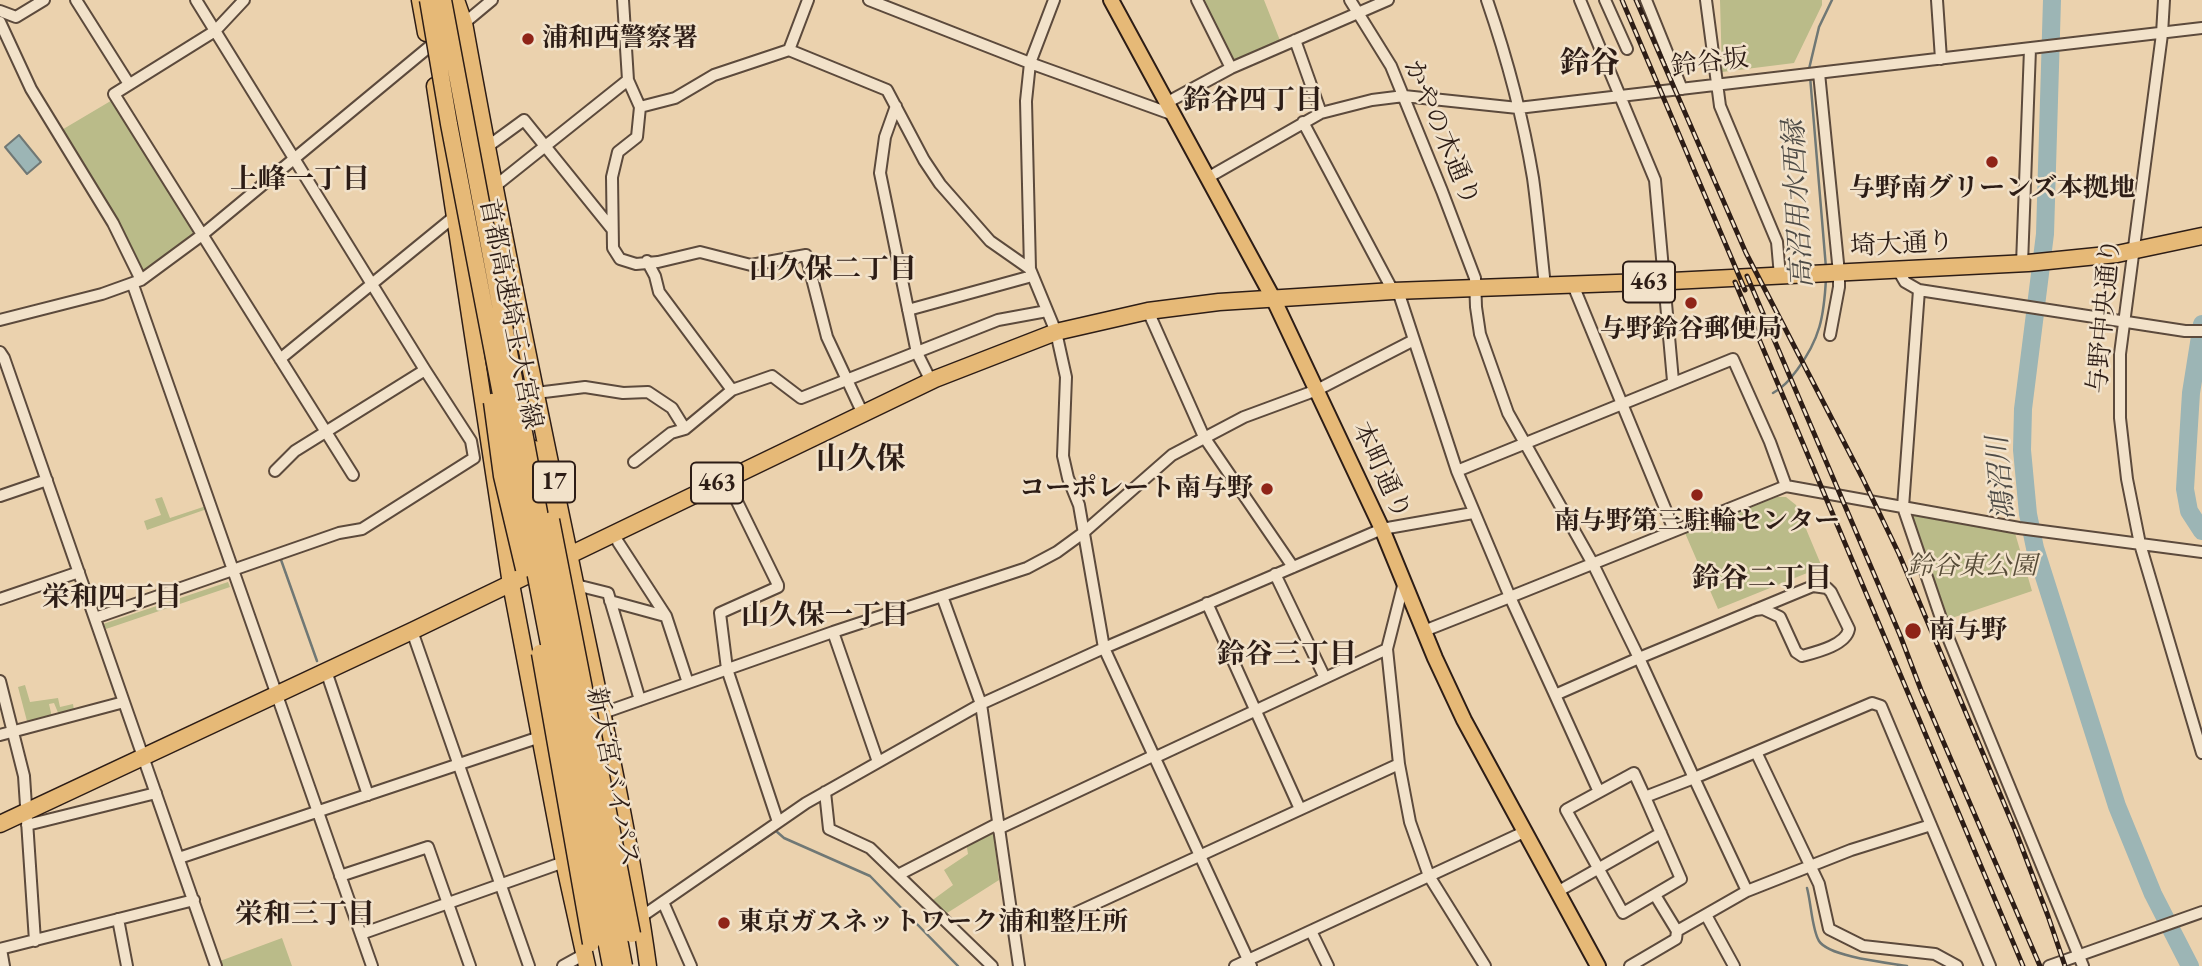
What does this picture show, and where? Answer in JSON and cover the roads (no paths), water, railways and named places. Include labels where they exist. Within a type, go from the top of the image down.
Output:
[{"type":"highway","name":"17","points":[[419,0],[490,312],[538,545],[498,310],[460,30]]},
{"type":"highway","name":"首都高速埼玉大宮線","points":[[428,0],[449,124],[610,966]]},
{"type":"highway","name":"首都高速埼玉大宮線","points":[[443,0],[625,966]]},
{"type":"highway","name":"17","points":[[453,0],[487,147],[603,713],[648,966]]},
{"type":"highway","name":"17","points":[[430,54],[511,584],[564,862],[589,958]]},
{"type":"highway","points":[[449,124],[456,193],[490,385],[502,477],[530,594],[589,958]]},
{"type":"highway","name":"埼大通り","points":[[1476,289],[2025,264],[2134,250],[2202,236]]},
{"type":"highway","name":"463","points":[[0,824],[26,818],[143,757],[511,584],[931,381],[1024,343],[1056,332],[1148,312],[1219,302],[1476,289]]},
{"type":"highway","points":[[514,383],[525,411],[559,558],[638,966]]},
{"type":"highway","name":"新大宮バイパス","points":[[610,966],[548,599],[625,966]]},
{"type":"main road","name":"本町通り","points":[[1111,0],[1273,298],[1382,529],[1464,720],[1598,966]]},
{"type":"street","points":[[0,11],[16,17],[44,0]]},
{"type":"street","points":[[76,0],[129,84]]},
{"type":"street","points":[[95,618],[339,533],[362,529],[474,458],[471,441],[196,0]]},
{"type":"street","points":[[244,0],[215,31],[114,94],[353,475]]},
{"type":"street","points":[[460,30],[492,0]]},
{"type":"street","points":[[623,0],[628,80],[640,107],[637,137],[618,152],[612,177],[614,248],[620,259],[636,264],[700,252],[751,265],[806,255],[827,337],[863,414]]},
{"type":"street","points":[[789,50],[808,0]]},
{"type":"street","points":[[869,0],[1030,63],[1171,108],[1231,68],[1388,0]]},
{"type":"street","points":[[1054,0],[1030,63],[1026,101],[1031,273],[1056,332],[1066,377],[1063,456],[1079,505],[1104,648],[1249,963]]},
{"type":"street","points":[[1197,0],[1231,68]]},
{"type":"street","name":"かやの木通り","points":[[1350,0],[1391,66],[1475,278],[1478,325],[1488,361],[1508,413],[1593,564],[1747,891]]},
{"type":"street","points":[[1487,0],[1500,37],[1533,178],[1545,286]]},
{"type":"street","points":[[1580,0],[1655,180],[1673,382]]},
{"type":"street","points":[[1605,0],[1627,49]]},
{"type":"street","points":[[1646,0],[1682,89]]},
{"type":"street","points":[[1706,0],[1720,106],[1777,242],[1780,276]]},
{"type":"street","points":[[1937,0],[1941,59]]},
{"type":"street","name":"与野中央通り","points":[[2164,0],[2162,34],[2124,321],[2120,364],[2120,418],[2127,478],[2140,544],[2202,753]]},
{"type":"street","points":[[0,22],[32,89],[113,223],[137,283],[233,571],[372,966]]},
{"type":"street","name":"鈴谷坂","points":[[1209,177],[1321,113],[1346,105],[1404,96],[1518,108],[2162,34],[2202,27]]},
{"type":"street","points":[[1295,40],[1321,113]]},
{"type":"street","points":[[2025,264],[2031,49]]},
{"type":"street","points":[[640,107],[675,97],[714,75],[789,50],[887,90],[924,160],[940,184],[990,241],[1031,273]]},
{"type":"street","points":[[0,320],[137,283],[202,235],[430,54]]},
{"type":"street","points":[[1813,74],[1832,273],[1839,287],[1830,335]]},
{"type":"street","points":[[494,187],[628,80]]},
{"type":"street","points":[[896,106],[885,137],[880,173],[916,353],[931,381]]},
{"type":"street","points":[[487,147],[524,120],[613,230]]},
{"type":"street","points":[[1303,122],[1395,291],[1473,513],[1599,792]]},
{"type":"street","points":[[280,359],[455,216]]},
{"type":"street","points":[[647,261],[659,292],[732,390]]},
{"type":"street","points":[[1898,270],[1905,282],[1919,290],[2199,332]]},
{"type":"street","points":[[908,310],[1031,273]]},
{"type":"street","points":[[1573,285],[1674,530]]},
{"type":"street","points":[[1919,290],[1903,506],[1945,630],[2075,962]]},
{"type":"street","points":[[634,462],[671,433],[685,429],[732,390],[772,376],[801,398],[998,320],[1047,311]]},
{"type":"street","points":[[1148,312],[1203,437],[1293,567]]},
{"type":"street","points":[[603,713],[833,632],[1027,568],[1057,552],[1083,533],[1172,455],[1244,417],[1317,390],[1414,340]]},
{"type":"street","points":[[0,352],[216,966]]},
{"type":"street","points":[[1457,471],[1733,359],[1770,442],[1786,486]]},
{"type":"street","points":[[275,471],[295,451],[425,370]]},
{"type":"street","points":[[537,393],[585,387],[623,393],[648,392],[672,408],[685,429]]},
{"type":"street","points":[[726,479],[779,585],[721,611],[727,669],[778,822]]},
{"type":"street","points":[[0,496],[47,480]]},
{"type":"street","points":[[1424,631],[1786,486],[2043,532],[2202,552]]},
{"type":"street","points":[[641,917],[825,792],[981,704],[1207,603],[1382,529],[1473,513]]},
{"type":"street","points":[[618,542],[666,616],[688,683]]},
{"type":"street","points":[[0,599],[79,572]]},
{"type":"street","points":[[1275,574],[1325,678]]},
{"type":"street","points":[[1404,582],[1387,649],[1399,764],[1410,822],[1429,876],[1485,966]]},
{"type":"street","points":[[576,585],[608,593],[640,700]]},
{"type":"street","points":[[1555,695],[1639,658],[1786,597],[1813,586],[1827,588],[1836,597],[1849,633],[1844,640],[1802,656],[1796,652],[1780,617],[1781,603],[1786,597]]},
{"type":"street","points":[[942,596],[981,704],[1019,966]]},
{"type":"street","points":[[610,601],[666,616]]},
{"type":"street","points":[[1207,603],[1300,809]]},
{"type":"street","points":[[1755,610],[1763,609],[1780,617]]},
{"type":"street","points":[[412,631],[529,966]]},
{"type":"street","points":[[833,632],[878,762]]},
{"type":"street","points":[[898,875],[1387,649]]},
{"type":"street","points":[[326,671],[368,795]]},
{"type":"street","points":[[0,681],[24,776],[35,941]]},
{"type":"street","points":[[0,735],[124,702]]},
{"type":"street","points":[[1645,797],[1877,703],[1881,706],[1990,966]]},
{"type":"street","points":[[179,858],[540,737]]},
{"type":"street","points":[[1756,752],[1819,884],[1829,929],[1863,946],[1935,954],[1956,966]]},
{"type":"street","points":[[1071,915],[1399,764]]},
{"type":"street","points":[[1634,773],[1681,879],[1622,913],[1566,810],[1599,792],[1634,773]]},
{"type":"street","points":[[825,792],[829,828],[870,848],[992,966]]},
{"type":"street","points":[[26,818],[156,793]]},
{"type":"street","points":[[1677,931],[1747,891],[1812,868],[1851,850],[1931,825]]},
{"type":"street","points":[[1235,966],[1249,963],[1311,931],[1524,832]]},
{"type":"street","points":[[1557,892],[1661,833]]},
{"type":"street","points":[[340,876],[428,847],[470,966]]},
{"type":"street","points":[[361,934],[564,862]]},
{"type":"street","points":[[1630,966],[1676,939],[1677,931],[1655,895]]},
{"type":"street","points":[[4,966],[0,949],[194,900]]},
{"type":"street","points":[[663,902],[691,966]]},
{"type":"street","points":[[2049,966],[2075,962],[2202,912]]},
{"type":"street","points":[[1706,915],[1734,966]]},
{"type":"street","points":[[118,919],[127,966]]},
{"type":"street","points":[[1311,931],[1328,966]]},
{"type":"street","points":[[563,966],[589,958]]},
{"type":"water","points":[[19,135],[41,162],[27,174],[5,147]]},
{"type":"waterway","name":"高沼用水西縁","points":[[1809,69],[1819,27],[1832,0]]},
{"type":"waterway","name":"鴻沼川","points":[[2052,0],[2045,234],[2023,409],[2022,450],[2028,514],[2035,548],[2117,806],[2153,894],[2190,966]]},
{"type":"waterway","name":"高沼用水西縁","points":[[1810,76],[1826,268]]},
{"type":"waterway","name":"高沼用水西縁","points":[[1773,393],[1797,370],[1816,338],[1822,316],[1826,278]]},
{"type":"waterway","points":[[2202,324],[2191,393],[2185,489],[2189,511],[2202,531]]},
{"type":"waterway","points":[[280,557],[317,661]]},
{"type":"waterway","points":[[695,886],[776,831],[784,838],[870,876],[958,966]]},
{"type":"waterway","points":[[1807,888],[1815,930],[1819,941],[1825,947],[1846,955],[1907,966]]},
{"type":"railway","points":[[1622,0],[1745,290]]},
{"type":"railway","points":[[1636,0],[1746,253],[1899,554],[2016,832],[2065,966]]},
{"type":"railway","points":[[1747,276],[2040,966]]},
{"type":"railway","points":[[1735,282],[2023,966]]},
{"type":"place","name":"浦和西警察署","points":[[528,39]]},
{"type":"place","name":"与野南グリーンズ本拠地","points":[[1992,162]]},
{"type":"place","name":"与野鈴谷郵便局","points":[[1691,303]]},
{"type":"place","name":"コーポレート南与野","points":[[1267,489]]},
{"type":"place","name":"南与野第三駐輪センター","points":[[1697,495]]},
{"type":"place","name":"南与野","points":[[1913,631]]},
{"type":"place","name":"東京ガスネットワーク浦和整圧所","points":[[724,923]]},
{"type":"district","name":"鈴谷","points":[[1590,64]]},
{"type":"district","name":"鈴谷四丁目","points":[[1253,101]]},
{"type":"district","name":"上峰一丁目","points":[[300,180]]},
{"type":"district","name":"山久保二丁目","points":[[833,270]]},
{"type":"district","name":"山久保","points":[[861,460]]},
{"type":"district","name":"鈴谷二丁目","points":[[1762,579]]},
{"type":"district","name":"栄和四丁目","points":[[112,598]]},
{"type":"district","name":"山久保一丁目","points":[[825,616]]},
{"type":"district","name":"鈴谷三丁目","points":[[1287,655]]},
{"type":"district","name":"栄和三丁目","points":[[305,915]]},
{"type":"park label","name":"鈴谷東公園","points":[[1972,567]]}]
